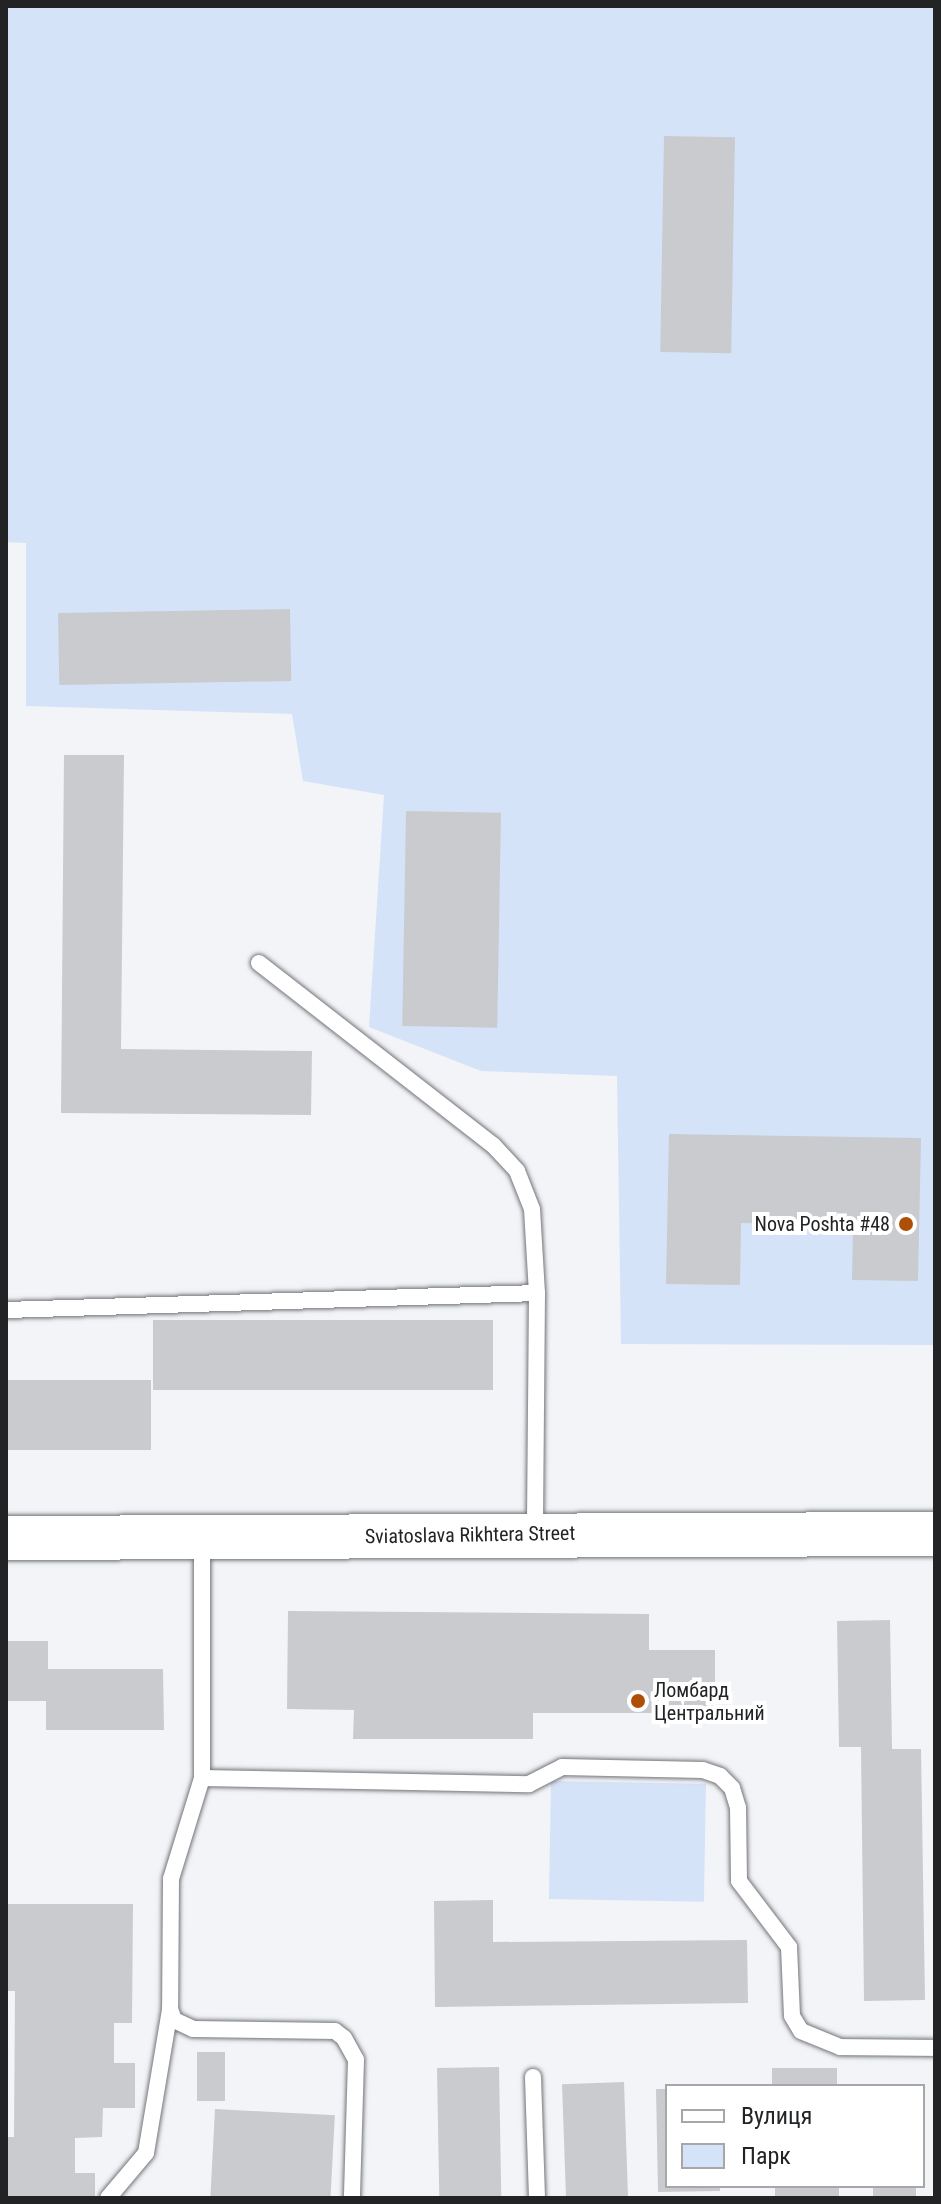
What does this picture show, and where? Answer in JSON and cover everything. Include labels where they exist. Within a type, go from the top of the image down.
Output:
[{"type":"main road","name":"Sviatoslava Rikhtera Street","points":[[6,1538],[535,1533],[935,1534]]},
{"type":"lane","points":[[259,963],[493,1145],[517,1171],[532,1209],[537,1293],[535,1533]]},
{"type":"lane","points":[[6,1310],[537,1293]]},
{"type":"lane","points":[[108,2198],[146,2153],[170,2009],[171,1879],[202,1778],[202,1538]]},
{"type":"lane","points":[[202,1778],[529,1784],[562,1767],[703,1770],[720,1776],[732,1788],[738,1808],[739,1881],[789,1947],[792,2016],[801,2031],[840,2047],[935,2048]]},
{"type":"lane","points":[[170,2009],[174,2020],[193,2029],[335,2031],[344,2038],[356,2060],[352,2198]]},
{"type":"lane","points":[[533,2077],[537,2198]]},
{"type":"green space","points":[[6,6],[935,6],[935,1345],[621,1344],[617,1076],[481,1071],[369,1027],[384,795],[303,781],[292,714],[26,706],[26,543],[6,542]]},
{"type":"green space","points":[[551,1781],[706,1784],[704,1902],[549,1899]]},
{"type":"building","points":[[664,136],[735,137],[731,353],[660,352]]},
{"type":"building","points":[[290,609],[291,681],[59,685],[58,613]]},
{"type":"building","points":[[64,755],[124,755],[121,1049],[312,1051],[311,1115],[61,1113]]},
{"type":"building","points":[[406,811],[501,813],[497,1028],[402,1026]]},
{"type":"building","points":[[669,1134],[921,1138],[918,1281],[852,1280],[853,1225],[741,1223],[740,1285],[666,1284]]},
{"type":"building","points":[[153,1320],[493,1320],[493,1390],[153,1390]]},
{"type":"building","points":[[6,1380],[151,1380],[151,1450],[6,1450]]},
{"type":"building","points":[[288,1611],[649,1614],[649,1650],[715,1650],[715,1713],[533,1713],[533,1739],[353,1739],[354,1710],[287,1709]]},
{"type":"building","points":[[890,1620],[892,1749],[921,1749],[925,2000],[864,2001],[861,1747],[839,1747],[837,1621]]},
{"type":"building","points":[[6,1641],[48,1641],[48,1669],[163,1669],[164,1730],[46,1730],[46,1701],[6,1701]]},
{"type":"building","points":[[493,1900],[493,1942],[747,1940],[748,2003],[435,2007],[434,1901]]},
{"type":"building","points":[[6,1904],[133,1904],[132,2023],[114,2023],[114,2063],[135,2063],[135,2108],[103,2108],[102,2137],[75,2138],[75,2173],[95,2173],[95,2198],[6,2198],[6,2137],[14,2137],[15,1991],[6,1991]]},
{"type":"building","points":[[197,2052],[225,2052],[225,2101],[197,2101]]},
{"type":"building","points":[[499,2067],[501,2198],[439,2198],[437,2068]]},
{"type":"building","points":[[772,2068],[837,2068],[837,2084],[772,2084]]},
{"type":"building","points":[[624,2082],[628,2198],[566,2198],[562,2084]]},
{"type":"building","points":[[656,2089],[665,2089],[665,2188],[720,2188],[720,2191],[658,2192]]},
{"type":"building","points":[[215,2109],[335,2115],[331,2198],[210,2198]]},
{"type":"building","points":[[775,2188],[839,2188],[839,2198],[775,2198]]},
{"type":"building","points":[[873,2188],[916,2188],[916,2198],[873,2198]]},
{"type":"place","name":"Nova Poshta #48","points":[[906,1224]]},
{"type":"place","name":"Ломбард Центральний","points":[[638,1701]]}]
